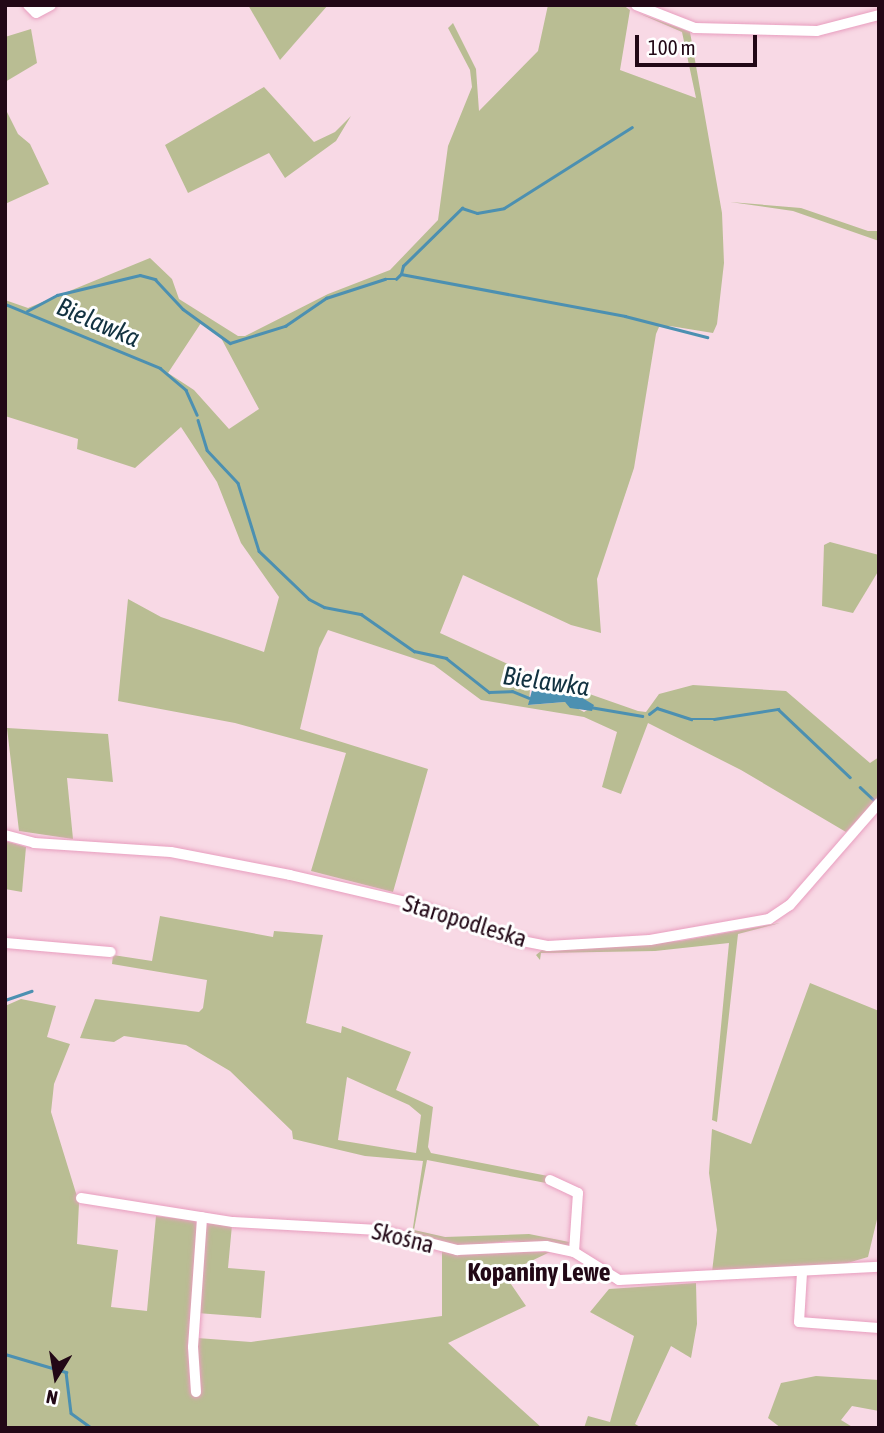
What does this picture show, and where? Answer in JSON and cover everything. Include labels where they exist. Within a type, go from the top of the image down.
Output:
[{"type":"street","points":[[28,5],[36,13],[51,5]]},
{"type":"street","points":[[636,5],[695,28],[817,31],[879,15]]},
{"type":"street","name":"Staropodleska","points":[[5,835],[34,844],[171,852],[290,875],[410,903],[517,940],[548,946],[650,940],[769,919],[790,905],[879,803]]},
{"type":"street","points":[[5,943],[111,952]]},
{"type":"street","points":[[550,1180],[574,1187],[578,1193],[574,1252]]},
{"type":"street","name":"Skośna","points":[[81,1198],[202,1217],[379,1230],[457,1250],[514,1245],[574,1252],[619,1280],[802,1273],[879,1267]]},
{"type":"street","points":[[196,1392],[193,1347],[202,1217]]},
{"type":"street","points":[[802,1273],[799,1322],[879,1328]]},
{"type":"green space","points":[[248,5],[328,5],[280,60]]},
{"type":"green space","points":[[548,5],[623,5],[630,10],[620,70],[696,98],[682,32],[638,13],[690,32],[722,213],[724,263],[717,324],[713,333],[670,326],[659,327],[656,334],[634,468],[597,579],[601,633],[571,625],[463,575],[440,633],[521,670],[638,711],[646,712],[659,694],[693,685],[786,691],[870,763],[879,757],[879,797],[846,832],[741,770],[648,723],[621,794],[602,787],[617,732],[584,717],[481,700],[434,665],[328,630],[319,648],[300,729],[428,769],[393,892],[311,871],[346,753],[235,723],[118,701],[128,599],[161,617],[264,652],[279,597],[241,543],[217,482],[181,427],[135,468],[77,449],[78,439],[5,416],[5,300],[28,308],[150,258],[172,279],[179,299],[238,336],[245,336],[328,294],[390,270],[438,220],[448,146],[472,87],[470,70],[448,28],[453,23],[476,69],[479,111],[538,51]],"holes":[[[201,323],[220,336],[259,409],[229,429],[194,390],[168,373]],[[543,683],[576,694],[594,706],[584,712],[565,702],[529,705],[530,688]]]},
{"type":"green space","points":[[31,29],[37,63],[5,82],[5,37]]},
{"type":"green space","points":[[264,87],[314,142],[335,132],[351,116],[336,141],[285,178],[269,153],[188,193],[165,145]]},
{"type":"green space","points":[[5,108],[18,134],[30,144],[49,184],[5,204]]},
{"type":"green space","points":[[730,202],[801,208],[868,231],[879,231],[879,241],[793,211]]},
{"type":"green space","points":[[830,542],[879,555],[879,570],[853,613],[822,606],[824,545]]},
{"type":"green space","points":[[7,728],[108,734],[113,782],[67,778],[73,839],[19,831]]},
{"type":"green space","points":[[5,841],[26,847],[22,892],[5,889]]},
{"type":"green space","points":[[160,916],[273,937],[274,931],[323,935],[306,1023],[341,1033],[342,1026],[411,1052],[396,1090],[433,1107],[428,1147],[431,1153],[548,1176],[546,1183],[427,1160],[414,1230],[445,1237],[529,1234],[569,1242],[571,1238],[571,1247],[511,1241],[456,1247],[412,1234],[423,1161],[365,1156],[293,1139],[292,1131],[230,1071],[186,1045],[124,1036],[114,1042],[80,1038],[95,999],[199,1012],[203,1008],[207,980],[112,964],[113,955],[152,961]],"holes":[[[347,1077],[409,1105],[421,1115],[416,1153],[338,1140]]]},
{"type":"green space","points":[[780,923],[738,934],[717,1122],[712,1120],[729,943],[655,951],[541,953],[540,960],[536,955],[542,950],[680,941]]},
{"type":"green space","points":[[810,983],[879,1011],[879,1211],[868,1257],[844,1264],[712,1272],[717,1230],[709,1173],[712,1129],[751,1144]]},
{"type":"green space","points":[[21,999],[56,1006],[47,1037],[70,1044],[54,1084],[51,1112],[79,1203],[77,1244],[118,1250],[111,1307],[147,1311],[156,1216],[232,1225],[228,1268],[265,1271],[261,1318],[197,1313],[197,1338],[251,1342],[442,1316],[442,1251],[550,1252],[504,1274],[526,1306],[448,1343],[542,1428],[5,1428],[5,1006]]},
{"type":"green space","points":[[696,1283],[697,1324],[691,1358],[671,1346],[635,1424],[642,1428],[584,1428],[588,1416],[610,1422],[634,1336],[590,1312],[609,1289]]},
{"type":"green space","points":[[816,1376],[879,1380],[879,1411],[852,1406],[841,1420],[854,1428],[781,1428],[768,1418],[781,1383]]},
{"type":"water","points":[[534,683],[576,694],[594,705],[592,711],[570,708],[565,702],[528,705]]},
{"type":"waterway","points":[[401,274],[403,266],[462,208],[477,213],[504,208],[632,127]]},
{"type":"waterway","points":[[27,311],[57,295],[140,275],[155,279],[183,309],[230,343],[285,326],[326,298],[385,279],[396,279],[401,274],[625,316],[707,337]]},
{"type":"waterway","name":"Bielawka","points":[[5,304],[160,368],[186,390],[197,415]]},
{"type":"waterway","name":"Bielawka","points":[[198,420],[207,450],[238,483],[259,551],[309,599],[324,607],[361,614],[414,651],[446,658],[489,692],[512,691],[529,698]]},
{"type":"waterway","name":"Bielawka","points":[[590,707],[642,716]]},
{"type":"waterway","name":"Bielawka","points":[[649,714],[657,708],[691,719],[714,719],[778,709],[850,777]]},
{"type":"waterway","name":"Bielawka","points":[[860,787],[874,800]]},
{"type":"waterway","points":[[5,1000],[31,991]]},
{"type":"waterway","points":[[5,1354],[66,1372],[71,1413],[92,1428]]},
{"type":"district","name":"Kopaniny Lewe","points":[[539,1273]]}]
